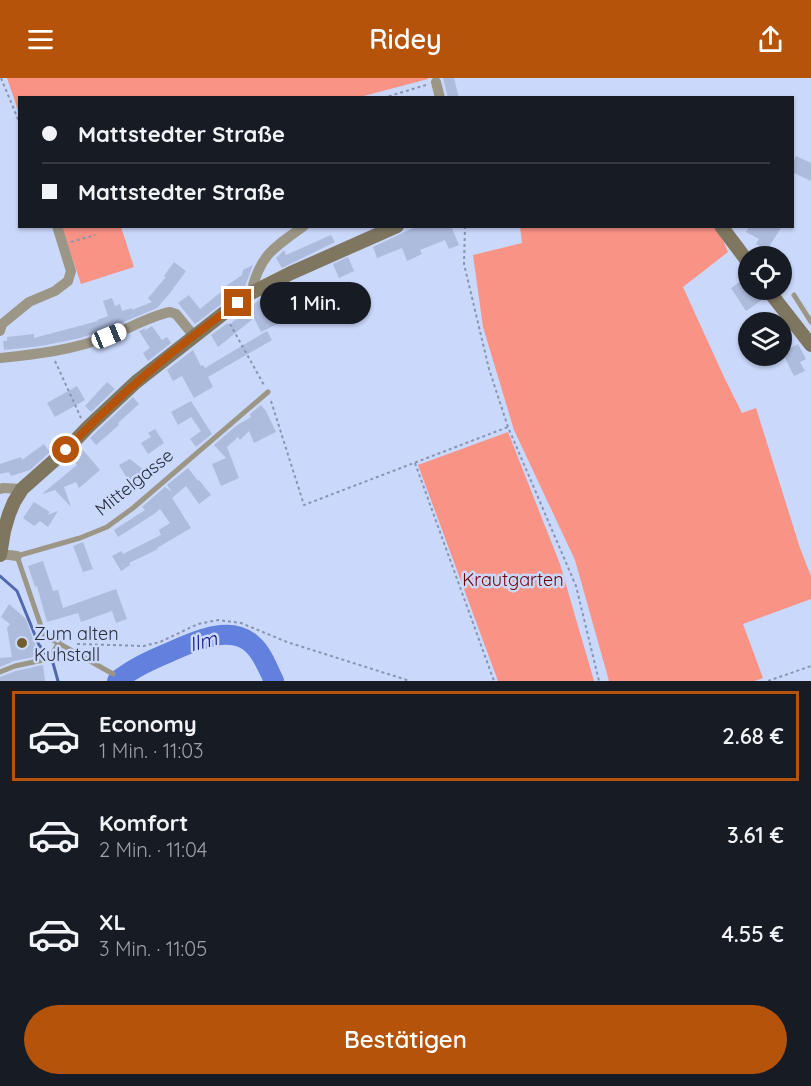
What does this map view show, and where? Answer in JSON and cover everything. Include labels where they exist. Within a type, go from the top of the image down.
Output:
[{"type":"street","points":[[436,82],[440,96]]},
{"type":"street","points":[[0,331],[2,324],[21,308],[55,291],[68,281],[71,270],[58,228]]},
{"type":"street","points":[[252,293],[255,277],[261,265],[274,248],[301,228]]},
{"type":"street","points":[[0,554],[9,513],[22,489],[136,382],[252,293],[392,228]]},
{"type":"street","points":[[722,228],[738,249]]},
{"type":"street","points":[[776,300],[811,345]]},
{"type":"street","points":[[0,358],[53,352],[93,341],[170,312],[176,314],[194,336]]},
{"type":"street","points":[[0,489],[22,489]]},
{"type":"street","name":"Mittelgasse","points":[[0,554],[17,556]]},
{"type":"lane","points":[[794,295],[811,322]]},
{"type":"lane","name":"Mittelgasse","points":[[17,556],[80,538],[107,527],[133,508],[268,392]]},
{"type":"lane","points":[[17,556],[44,635],[113,674]]},
{"type":"lane","points":[[0,672],[43,660],[52,654],[59,642]]},
{"type":"path","points":[[2,78],[18,119]]},
{"type":"path","points":[[390,96],[436,82]]},
{"type":"path","points":[[465,228],[464,264],[489,369],[508,427],[576,586],[599,681]]},
{"type":"path","points":[[63,245],[95,235]]},
{"type":"path","points":[[224,313],[268,392],[304,505],[508,427]]},
{"type":"path","points":[[53,352],[81,418],[88,427]]},
{"type":"path","points":[[415,463],[494,681]]},
{"type":"path","points":[[59,642],[101,646],[144,646],[160,642],[198,624],[218,620],[241,623],[287,642],[410,681]]},
{"type":"path","points":[[768,681],[811,666]]},
{"type":"green space","points":[[7,78],[428,78],[364,96],[18,96],[18,110]]},
{"type":"green space","points":[[62,228],[121,228],[134,267],[81,284]]},
{"type":"green space","points":[[520,228],[714,228],[721,235],[728,252],[683,287],[742,413],[756,408],[811,576],[811,599],[743,624],[763,678],[755,681],[609,681],[575,560],[514,430],[483,327],[473,255],[522,243]]},
{"type":"green space","name":"Krautgarten","points":[[508,432],[560,564],[594,681],[498,681],[418,465]]},
{"type":"building","points":[[443,78],[454,78],[458,96],[448,96]]},
{"type":"building","points":[[796,156],[811,163],[811,181],[794,173]]},
{"type":"building","points":[[413,228],[452,228],[459,245],[449,249],[445,240],[420,250],[422,254],[407,261],[402,248],[377,258],[373,247]]},
{"type":"building","points":[[749,228],[781,228],[770,246],[756,244],[759,239],[746,232]]},
{"type":"building","points":[[331,235],[335,242],[282,268],[276,258],[284,250],[286,255]]},
{"type":"building","points":[[348,257],[354,271],[339,278],[333,264]]},
{"type":"building","points":[[174,262],[186,271],[157,308],[80,338],[41,346],[4,350],[3,341],[7,341],[7,337],[34,334],[34,338],[98,321],[108,316],[103,301],[112,298],[115,306],[120,304],[122,311],[132,308],[132,310],[152,302],[148,298],[166,277],[164,276]]},
{"type":"building","points":[[253,265],[245,286],[195,324],[178,303],[189,295],[200,309],[242,275],[243,270]]},
{"type":"building","points":[[738,283],[738,299],[731,288]]},
{"type":"building","points":[[261,298],[267,312],[294,299],[298,308],[287,312],[290,318],[261,332],[254,318],[218,347],[211,335],[228,323],[229,325]]},
{"type":"building","points":[[739,300],[762,300],[746,311]]},
{"type":"building","points":[[152,326],[162,340],[167,337],[171,343],[148,361],[143,353],[150,348],[139,331]]},
{"type":"building","points":[[267,331],[272,340],[208,377],[213,387],[194,398],[182,376],[173,381],[167,370],[193,350],[201,366],[205,368]]},
{"type":"building","points":[[798,344],[806,359],[800,362],[805,371],[794,376],[789,366],[792,366],[792,347]]},
{"type":"building","points":[[107,382],[115,389],[91,412],[85,406]]},
{"type":"building","points":[[77,386],[85,400],[55,417],[47,403]]},
{"type":"building","points":[[133,397],[139,404],[96,445],[90,438]]},
{"type":"building","points":[[191,401],[212,434],[196,447],[190,439],[201,431],[191,417],[178,425],[171,412]]},
{"type":"building","points":[[261,405],[276,432],[254,443],[249,431],[240,440],[238,437],[227,447],[239,478],[221,486],[212,464],[226,458],[214,445],[236,426],[251,417],[250,414]]},
{"type":"building","points":[[155,429],[164,443],[148,454],[141,443],[151,437],[148,433]]},
{"type":"building","points":[[44,444],[50,452],[30,470],[11,476],[9,472],[0,474],[0,464],[21,457],[22,460]]},
{"type":"building","points":[[83,450],[100,470],[79,488],[76,482],[64,487],[71,507],[55,490],[43,494],[77,465],[72,459]]},
{"type":"building","points":[[130,459],[149,474],[131,485],[119,465]]},
{"type":"building","points":[[188,468],[211,495],[199,504],[186,486],[172,498],[191,528],[158,549],[129,563],[130,565],[121,571],[112,556],[121,551],[123,554],[161,535],[159,530],[170,523],[160,509],[118,537],[114,530],[145,510],[142,507],[165,487],[172,492],[167,485]]},
{"type":"building","points":[[34,502],[50,512],[47,515],[58,511],[48,527],[40,521],[34,526],[23,518]]},
{"type":"building","points":[[83,542],[93,569],[83,572],[73,546]]},
{"type":"building","points":[[43,561],[53,591],[58,590],[63,608],[116,589],[127,619],[116,623],[112,611],[81,622],[78,613],[47,622],[37,586],[35,587],[28,566]]},
{"type":"building","name":"Zum alten Kuhstall","points":[[9,604],[26,619],[39,656],[14,661],[0,667],[0,658],[12,657],[7,628],[10,624],[1,617]]},
{"type":"building","points":[[43,665],[45,681],[0,681],[0,677],[16,671]]},
{"type":"waterway","points":[[0,576],[17,591],[39,645],[53,663],[58,681]]},
{"type":"waterway","name":"Ilm","points":[[117,681],[136,668],[163,655],[212,636],[223,635],[234,635],[253,645],[274,681]]},
{"type":"place","name":"Zum alten Kuhstall","points":[[22,643]]},
{"type":"route","points":[[66,450],[136,382],[238,303]]}]
